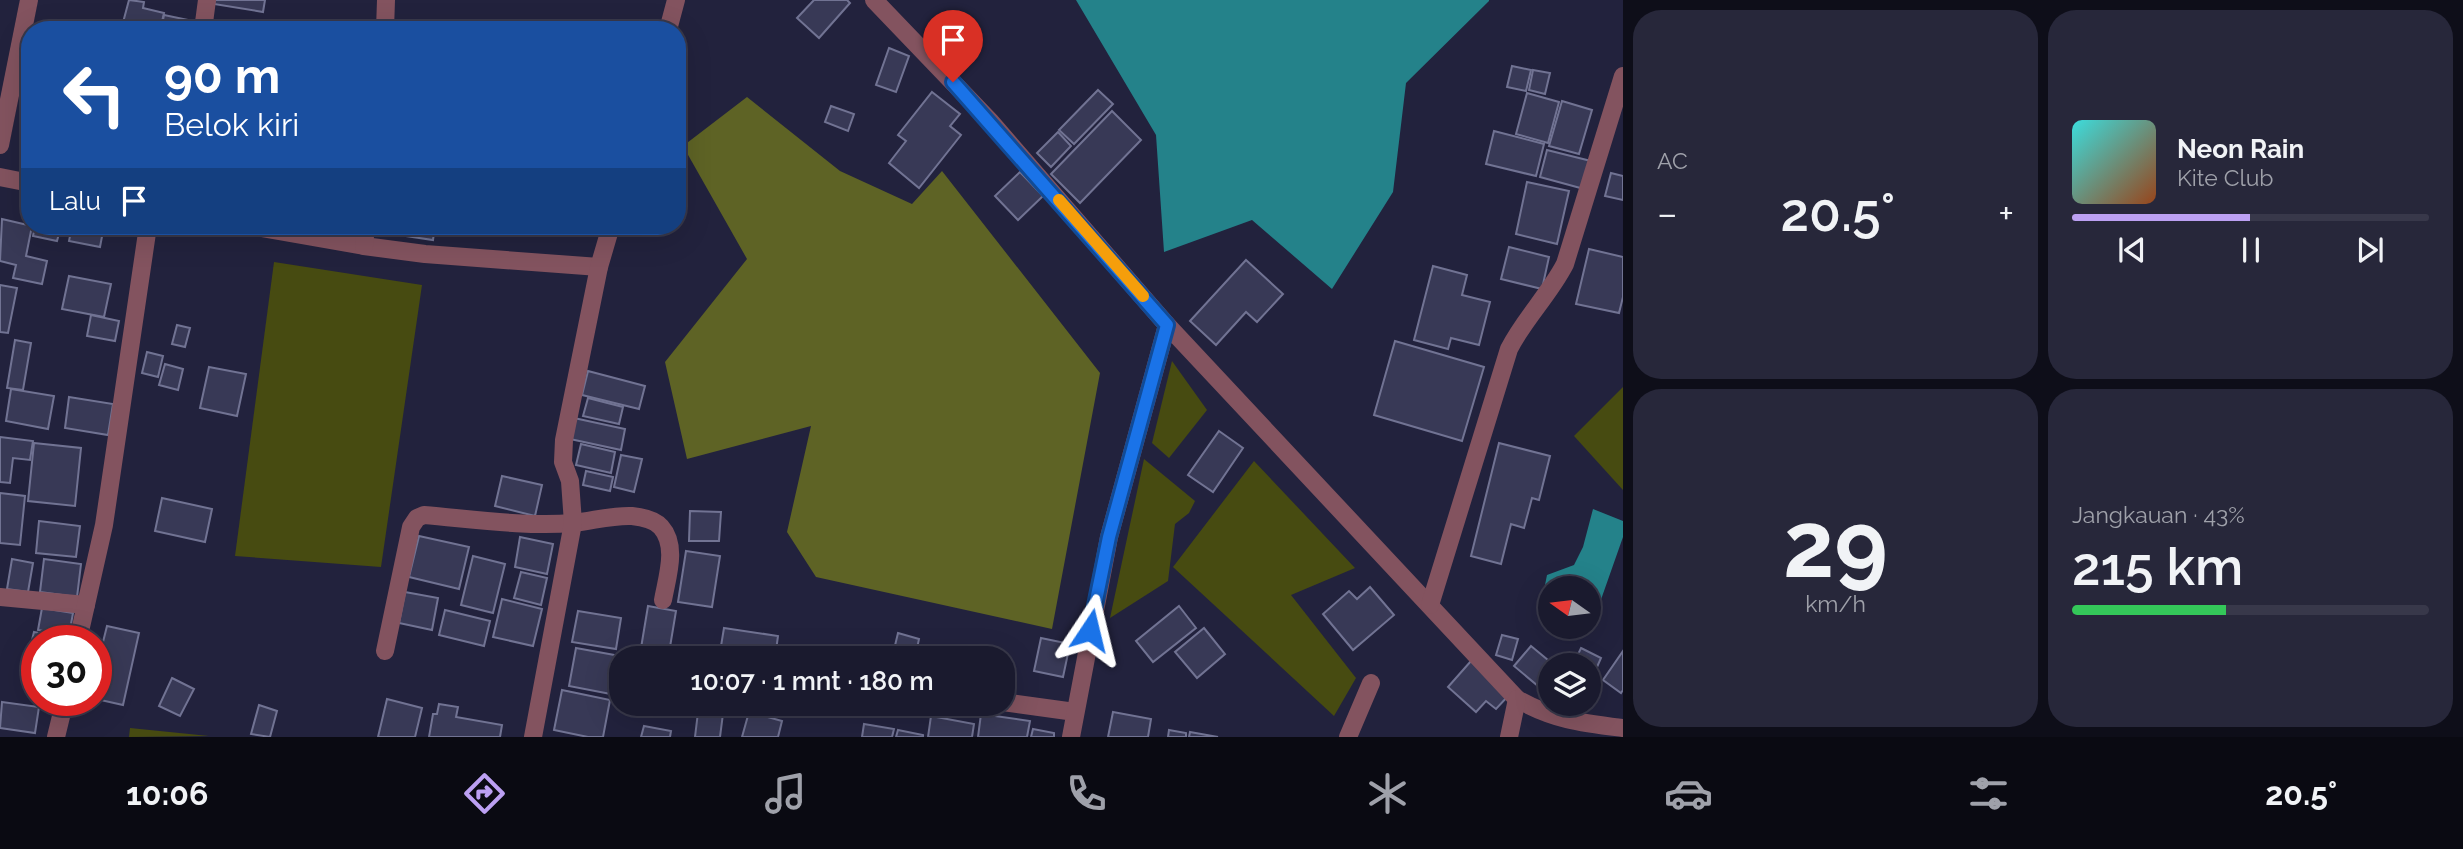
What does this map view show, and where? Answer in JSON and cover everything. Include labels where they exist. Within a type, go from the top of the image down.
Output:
[{"type":"street","points":[[25,21],[29,0]]},
{"type":"street","points":[[204,21],[207,0]]},
{"type":"street","points":[[385,21],[386,0]]},
{"type":"street","points":[[670,21],[676,0]]},
{"type":"street","points":[[874,0],[990,121],[1167,325],[1517,699],[1567,721],[1623,728]]},
{"type":"street","points":[[0,145],[21,40]]},
{"type":"street","points":[[1430,605],[1509,349],[1553,286],[1564,264],[1623,76]]},
{"type":"street","points":[[0,177],[21,181]]},
{"type":"street","points":[[81,625],[104,525],[147,235]]},
{"type":"street","points":[[302,235],[425,254],[599,267]]},
{"type":"street","points":[[364,246],[365,235]]},
{"type":"street","points":[[533,737],[573,523],[563,452],[599,267],[608,235]]},
{"type":"street","points":[[1071,737],[1109,537],[1167,325]]},
{"type":"street","points":[[385,651],[411,527],[417,517],[573,523],[629,516],[643,517],[656,522],[663,530],[670,548],[663,600]]},
{"type":"street","points":[[0,597],[86,605]]},
{"type":"street","points":[[1348,737],[1371,683]]},
{"type":"street","points":[[1509,737],[1517,699]]},
{"type":"street","points":[[1015,704],[1075,712]]},
{"type":"street","points":[[57,737],[62,716]]},
{"type":"shaded area","points":[[1076,0],[1489,1],[1406,83],[1393,192],[1332,289],[1252,220],[1164,252],[1156,135]]},
{"type":"shaded area","points":[[747,97],[840,171],[912,204],[942,171],[1100,373],[1052,629],[816,577],[787,532],[811,426],[687,459],[665,362],[747,259],[686,151],[686,144]]},
{"type":"shaded area","points":[[274,262],[422,285],[381,567],[235,556]]},
{"type":"shaded area","points":[[1172,361],[1207,410],[1169,458],[1152,443]]},
{"type":"shaded area","points":[[1623,387],[1623,490],[1574,436]]},
{"type":"shaded area","points":[[1144,459],[1195,501],[1189,513],[1175,524],[1168,581],[1110,618]]},
{"type":"shaded area","points":[[1254,461],[1355,568],[1291,595],[1356,678],[1334,716],[1173,567]]},
{"type":"shaded area","points":[[1593,509],[1623,521],[1623,537],[1601,600],[1601,576],[1547,576],[1574,565],[1583,547]]},
{"type":"shaded area","points":[[130,728],[209,736],[129,737]]},
{"type":"building","points":[[129,0],[144,2],[143,8],[164,13],[162,21],[123,21]]},
{"type":"building","points":[[215,0],[265,0],[263,12],[214,4]]},
{"type":"building","points":[[814,0],[847,0],[850,3],[819,38],[797,18]]},
{"type":"building","points":[[164,15],[193,21],[163,21]]},
{"type":"building","points":[[889,48],[909,56],[896,92],[876,85]]},
{"type":"building","points":[[1512,66],[1531,70],[1526,91],[1507,87]]},
{"type":"building","points":[[1533,70],[1550,73],[1545,94],[1529,90]]},
{"type":"building","points":[[1098,90],[1113,104],[1074,144],[1059,130]]},
{"type":"building","points":[[932,92],[960,114],[950,126],[961,135],[919,188],[889,163],[906,141],[898,135]]},
{"type":"building","points":[[1527,93],[1559,102],[1548,143],[1516,134]]},
{"type":"building","points":[[1562,101],[1592,110],[1579,154],[1549,146]]},
{"type":"building","points":[[831,106],[854,114],[848,131],[825,122]]},
{"type":"building","points":[[1112,111],[1141,140],[1080,203],[1051,174]]},
{"type":"building","points":[[1494,131],[1544,144],[1536,176],[1486,164]]},
{"type":"building","points":[[1058,132],[1071,146],[1051,167],[1037,153]]},
{"type":"building","points":[[1547,150],[1591,161],[1584,189],[1540,177]]},
{"type":"building","points":[[1020,172],[1043,196],[1018,220],[995,196]]},
{"type":"building","points":[[1611,173],[1623,176],[1623,200],[1605,196]]},
{"type":"building","points":[[1527,182],[1569,191],[1557,244],[1516,234]]},
{"type":"building","points":[[2,219],[21,223],[21,235],[30,235],[26,256],[47,261],[42,284],[13,278],[16,265],[0,261]]},
{"type":"building","points":[[33,235],[59,235],[57,241]]},
{"type":"building","points":[[70,235],[102,235],[100,247],[69,241]]},
{"type":"building","points":[[399,235],[434,235],[433,240]]},
{"type":"building","points":[[1509,247],[1549,257],[1542,289],[1501,279]]},
{"type":"building","points":[[1589,249],[1623,257],[1623,297],[1619,313],[1576,304]]},
{"type":"building","points":[[1246,260],[1283,294],[1257,322],[1246,312],[1216,345],[1190,321]]},
{"type":"building","points":[[1433,266],[1467,275],[1462,295],[1490,302],[1479,345],[1451,338],[1448,349],[1414,340]]},
{"type":"building","points":[[69,276],[111,284],[104,317],[62,309]]},
{"type":"building","points":[[0,285],[17,288],[8,333],[0,332]]},
{"type":"building","points":[[91,315],[119,321],[115,341],[87,336]]},
{"type":"building","points":[[177,325],[190,328],[185,347],[172,344]]},
{"type":"building","points":[[15,340],[31,343],[23,390],[7,388]]},
{"type":"building","points":[[1395,341],[1484,367],[1462,441],[1374,415]]},
{"type":"building","points":[[147,352],[163,356],[158,377],[142,373]]},
{"type":"building","points":[[165,364],[183,369],[178,390],[159,385]]},
{"type":"building","points":[[209,367],[246,374],[237,416],[200,408]]},
{"type":"building","points":[[588,371],[645,386],[639,409],[582,395]]},
{"type":"building","points":[[11,389],[54,396],[48,429],[6,421]]},
{"type":"building","points":[[69,397],[113,404],[108,435],[65,428]]},
{"type":"building","points":[[588,398],[623,407],[619,424],[583,416]]},
{"type":"building","points":[[574,418],[625,429],[621,450],[570,439]]},
{"type":"building","points":[[1219,431],[1243,448],[1213,492],[1188,475]]},
{"type":"building","points":[[0,437],[33,441],[30,460],[13,458],[10,483],[0,482]]},
{"type":"building","points":[[34,443],[81,448],[75,506],[28,501]]},
{"type":"building","points":[[1499,443],[1550,456],[1539,500],[1532,498],[1524,528],[1511,524],[1501,564],[1471,556]]},
{"type":"building","points":[[581,444],[615,452],[611,473],[576,465]]},
{"type":"building","points":[[621,455],[642,459],[634,492],[614,487]]},
{"type":"building","points":[[586,471],[613,477],[610,491],[583,485]]},
{"type":"building","points":[[502,476],[542,485],[535,516],[495,506]]},
{"type":"building","points":[[0,493],[25,496],[20,545],[0,543]]},
{"type":"building","points":[[162,498],[212,509],[205,542],[155,531]]},
{"type":"building","points":[[690,511],[721,512],[719,541],[689,541]]},
{"type":"building","points":[[39,521],[80,526],[76,557],[36,553]]},
{"type":"building","points":[[419,536],[469,547],[459,589],[409,577]]},
{"type":"building","points":[[520,537],[553,544],[547,574],[515,567]]},
{"type":"building","points":[[686,551],[720,556],[712,607],[678,602]]},
{"type":"building","points":[[473,556],[505,564],[493,613],[461,605]]},
{"type":"building","points":[[12,559],[33,563],[28,592],[7,589]]},
{"type":"building","points":[[44,559],[81,564],[77,597],[40,592]]},
{"type":"building","points":[[521,572],[547,578],[541,605],[514,598]]},
{"type":"building","points":[[1370,587],[1394,615],[1353,650],[1323,614],[1349,591],[1357,599]]},
{"type":"building","points":[[405,592],[438,598],[432,630],[399,623]]},
{"type":"building","points":[[502,599],[542,609],[533,646],[493,637]]},
{"type":"building","points":[[648,606],[676,611],[670,646],[641,646]]},
{"type":"building","points":[[1179,606],[1196,628],[1153,662],[1136,641]]},
{"type":"building","points":[[42,608],[73,613],[71,625],[39,625]]},
{"type":"building","points":[[445,610],[490,621],[484,646],[439,635]]},
{"type":"building","points":[[578,611],[621,618],[616,646],[609,648],[572,642]]},
{"type":"building","points":[[112,627],[139,633],[123,705],[112,703]]},
{"type":"building","points":[[724,628],[778,636],[777,646],[721,646]]},
{"type":"building","points":[[1204,628],[1225,654],[1197,678],[1175,652]]},
{"type":"building","points":[[898,633],[919,639],[918,646],[895,646]]},
{"type":"building","points":[[1502,635],[1518,639],[1512,660],[1496,655]]},
{"type":"building","points":[[1041,638],[1070,644],[1063,677],[1034,671]]},
{"type":"building","points":[[1531,646],[1539,653],[1538,686],[1514,666]]},
{"type":"building","points":[[576,648],[609,654],[609,694],[569,686]]},
{"type":"building","points":[[1581,648],[1591,653],[1579,653]]},
{"type":"building","points":[[1623,651],[1623,690],[1621,693],[1603,680]]},
{"type":"building","points":[[1471,661],[1509,695],[1496,709],[1486,701],[1476,712],[1448,687]]},
{"type":"building","points":[[172,678],[194,689],[180,716],[159,706]]},
{"type":"building","points":[[562,690],[609,700],[603,737],[588,737],[554,730]]},
{"type":"building","points":[[387,699],[422,708],[415,737],[378,737]]},
{"type":"building","points":[[2,702],[21,705],[21,716],[38,716],[35,733],[0,728]]},
{"type":"building","points":[[439,704],[458,707],[456,717],[502,725],[500,737],[429,737],[433,714],[437,714]]},
{"type":"building","points":[[259,705],[277,711],[270,737],[251,734]]},
{"type":"building","points":[[1113,712],[1151,719],[1148,737],[1108,737]]},
{"type":"building","points":[[698,716],[723,716],[720,737],[695,737]]},
{"type":"building","points":[[748,716],[764,716],[782,721],[778,737],[742,737]]},
{"type":"building","points":[[931,716],[974,724],[972,737],[928,737]]},
{"type":"building","points":[[981,716],[1030,721],[1027,737],[978,737]]},
{"type":"building","points":[[864,724],[894,729],[892,737],[862,737]]},
{"type":"building","points":[[644,726],[671,731],[670,737],[641,737]]},
{"type":"building","points":[[1033,729],[1054,733],[1054,737],[1031,737]]},
{"type":"building","points":[[898,730],[923,735],[923,737],[896,737]]},
{"type":"building","points":[[1169,730],[1186,733],[1186,737],[1168,737]]},
{"type":"building","points":[[1190,732],[1218,737],[1189,737]]},
{"type":"slow traffic","points":[[1059,200],[1143,296]]},
{"type":"route","points":[[953,82],[1167,325],[1109,537],[1090,630]]}]
